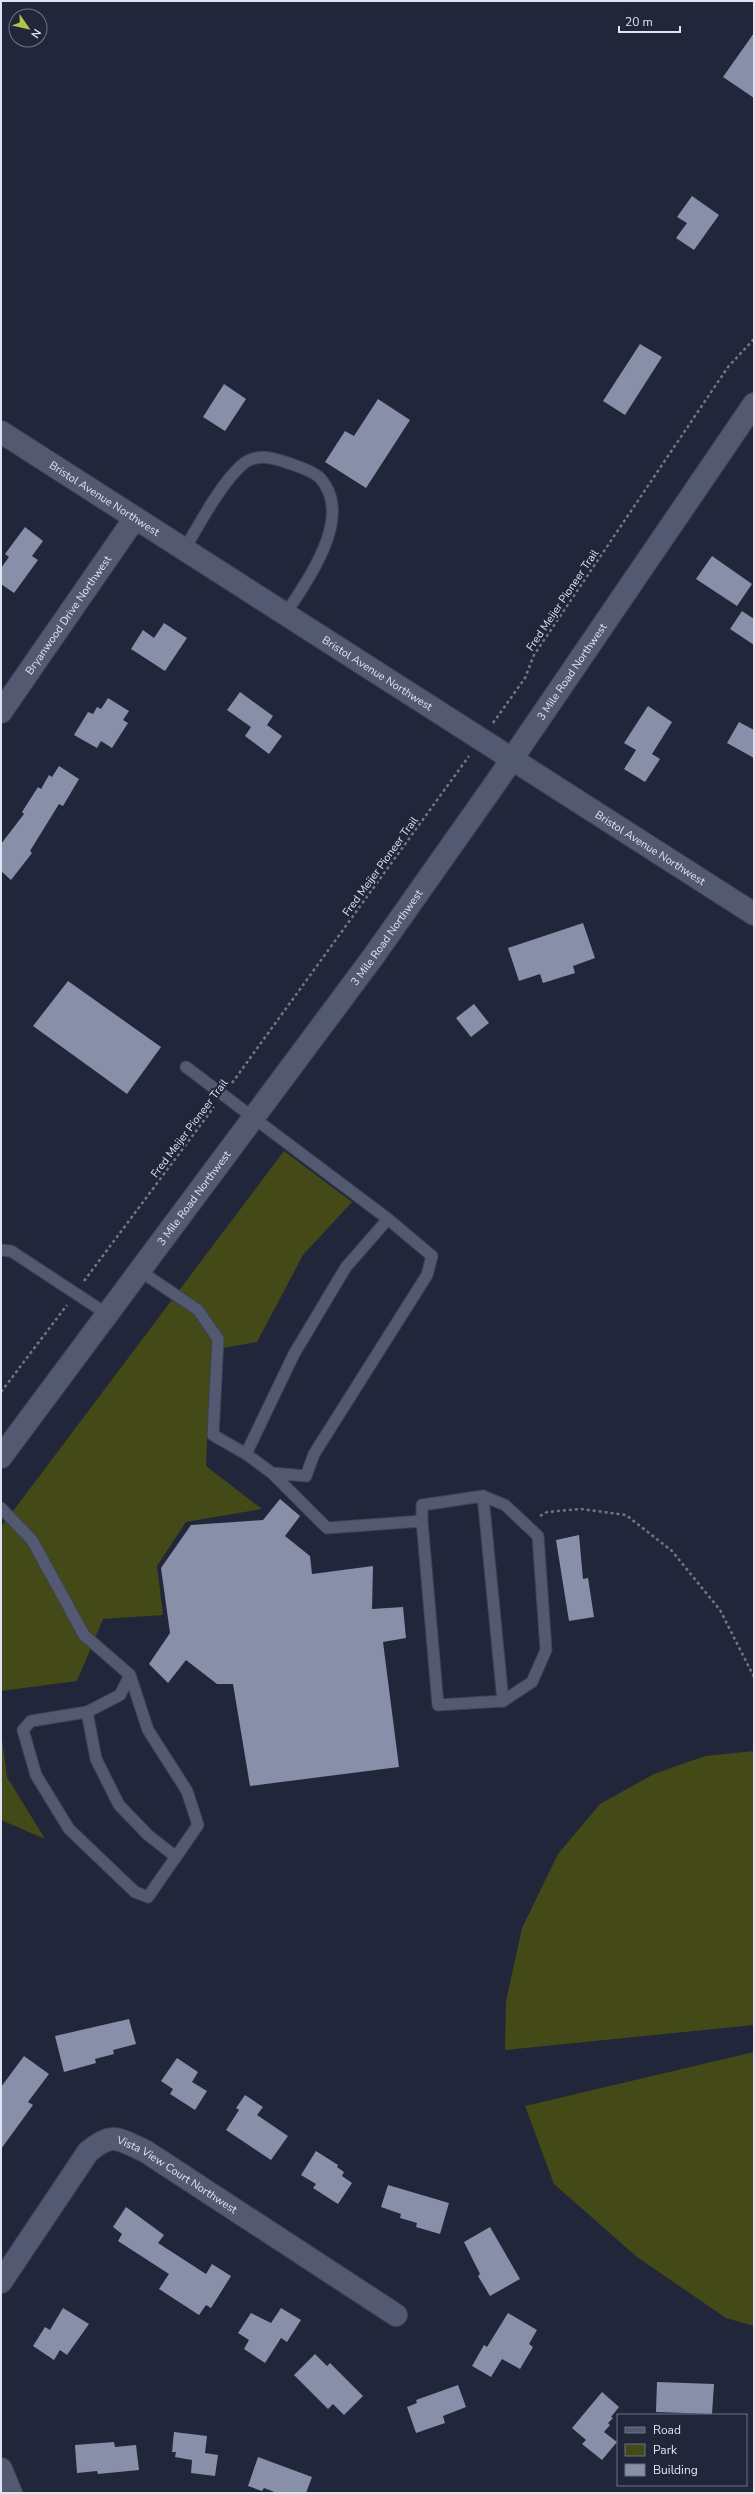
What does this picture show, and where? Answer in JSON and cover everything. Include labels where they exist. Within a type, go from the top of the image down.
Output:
[{"type":"street","name":"3 Mile Road Northwest","points":[[1,1457],[373,957],[512,759],[754,404]]},
{"type":"street","name":"Bristol Avenue Northwest","points":[[1,432],[754,914]]},
{"type":"street","name":"Bryanwood Drive Northwest","points":[[1,712],[135,518]]},
{"type":"street","name":"Vista View Court Northwest","points":[[1,2282],[88,2152],[102,2140],[120,2139],[145,2151],[396,2315]]},
{"type":"street","points":[[1,2469],[11,2493]]},
{"type":"lane","points":[[184,550],[231,476],[243,464],[255,458],[269,456],[298,466],[320,478],[332,499],[331,532],[314,569],[285,615]]},
{"type":"lane","points":[[186,1067],[388,1219],[432,1256],[427,1275],[314,1454],[306,1476],[272,1472]]},
{"type":"lane","points":[[246,1454],[294,1354],[346,1267],[388,1219]]},
{"type":"lane","points":[[1,1250],[11,1251],[107,1314]]},
{"type":"lane","points":[[140,1271],[198,1310],[218,1339],[213,1435],[246,1454],[272,1472],[327,1528],[422,1521]]},
{"type":"lane","points":[[483,1496],[502,1701]]},
{"type":"lane","points":[[483,1496],[505,1505],[538,1536],[546,1650],[532,1682],[502,1701],[438,1705],[422,1521],[422,1505],[483,1496]]},
{"type":"lane","points":[[1,1508],[32,1540],[84,1635],[130,1674],[148,1730],[187,1791],[198,1825],[148,1897],[135,1892],[69,1829],[36,1775],[23,1730],[31,1720],[87,1712],[120,1695],[130,1674]]},
{"type":"lane","points":[[87,1712],[96,1759],[119,1805],[148,1835],[176,1857]]},
{"type":"path","name":"Fred Meijer Pioneer Trail","points":[[1,1392],[223,1095],[525,678],[534,655],[724,373],[754,339]]},
{"type":"path","points":[[526,1524],[547,1512],[574,1509],[626,1515],[672,1551],[720,1610],[754,1677]]},
{"type":"green space","points":[[284,1151],[352,1202],[303,1255],[257,1342],[211,1350],[206,1466],[262,1509],[186,1522],[157,1566],[163,1615],[103,1619],[77,1681],[1,1691],[1,1527]]},
{"type":"green space","points":[[1,1731],[7,1777],[45,1839],[1,1820]]},
{"type":"green space","points":[[754,1751],[754,2025],[505,2050],[506,2001],[522,1928],[558,1854],[600,1804],[654,1774],[705,1756]]},
{"type":"green space","points":[[754,2052],[754,2326],[726,2318],[637,2257],[554,2184],[525,2106]]},
{"type":"building","points":[[754,33],[754,98],[723,77]]},
{"type":"building","points":[[692,196],[719,215],[694,250],[676,238],[687,223],[677,217]]},
{"type":"building","points":[[640,344],[662,357],[625,415],[603,401]]},
{"type":"building","points":[[224,384],[246,399],[225,431],[203,417]]},
{"type":"building","points":[[378,399],[410,420],[366,488],[325,462],[345,431],[354,436]]},
{"type":"building","points":[[25,527],[43,541],[32,556],[38,560],[14,593],[1,584],[1,568],[9,557],[5,554]]},
{"type":"building","points":[[712,556],[752,584],[737,606],[696,579]]},
{"type":"building","points":[[742,611],[754,619],[754,645],[730,629]]},
{"type":"building","points":[[164,623],[187,638],[165,671],[131,649],[143,630],[154,638]]},
{"type":"building","points":[[240,692],[273,716],[267,725],[282,736],[269,754],[245,736],[251,727],[227,710]]},
{"type":"building","points":[[108,698],[129,711],[123,720],[128,723],[112,748],[101,741],[97,748],[74,735],[88,712],[93,714],[97,707],[101,709]]},
{"type":"building","points":[[648,706],[672,722],[652,754],[660,759],[645,782],[624,769],[636,750],[624,743]]},
{"type":"building","points":[[739,722],[754,730],[754,758],[727,743]]},
{"type":"building","points":[[59,766],[79,779],[63,806],[59,804],[30,851],[32,853],[11,880],[1,871],[1,844],[24,814],[22,812],[38,787],[41,789],[49,775],[52,777]]},
{"type":"building","points":[[583,923],[595,958],[573,966],[575,973],[543,983],[540,974],[519,981],[508,948]]},
{"type":"building","points":[[68,981],[161,1047],[127,1094],[33,1026]]},
{"type":"building","points":[[474,1004],[489,1023],[471,1037],[456,1018]]},
{"type":"building","points":[[280,1499],[300,1516],[285,1536],[310,1556],[312,1574],[373,1566],[372,1609],[403,1607],[406,1638],[383,1642],[399,1767],[250,1786],[233,1684],[217,1684],[186,1660],[168,1683],[149,1664],[170,1633],[161,1568],[191,1525],[263,1520]]},
{"type":"building","points":[[579,1535],[583,1579],[588,1578],[594,1617],[569,1621],[556,1540]]},
{"type":"building","points":[[129,2019],[136,2044],[113,2050],[114,2054],[95,2059],[96,2063],[64,2072],[55,2036]]},
{"type":"building","points":[[24,2056],[49,2074],[28,2102],[33,2105],[1,2149],[1,2087]]},
{"type":"building","points":[[177,2058],[198,2072],[192,2082],[207,2091],[195,2110],[170,2094],[173,2089],[161,2081]]},
{"type":"building","points":[[245,2095],[263,2107],[257,2115],[288,2136],[271,2160],[226,2130],[239,2110],[236,2108]]},
{"type":"building","points":[[316,2151],[338,2165],[337,2167],[344,2172],[342,2176],[352,2183],[338,2204],[313,2188],[316,2184],[301,2175]]},
{"type":"building","points":[[388,2185],[449,2203],[440,2234],[416,2227],[417,2223],[400,2218],[401,2214],[381,2207]]},
{"type":"building","points":[[126,2207],[164,2235],[158,2243],[206,2274],[212,2264],[231,2276],[211,2308],[206,2305],[199,2315],[159,2289],[169,2274],[118,2241],[122,2234],[113,2227]]},
{"type":"building","points":[[490,2227],[520,2279],[490,2296],[478,2276],[480,2274],[464,2242]]},
{"type":"building","points":[[63,2308],[89,2324],[67,2355],[60,2350],[54,2360],[33,2346],[45,2327],[50,2330]]},
{"type":"building","points":[[281,2308],[301,2320],[287,2342],[281,2338],[265,2363],[244,2349],[249,2340],[238,2333],[251,2313],[271,2323]]},
{"type":"building","points":[[508,2313],[537,2330],[529,2344],[533,2347],[520,2369],[502,2359],[491,2377],[472,2366],[484,2345],[487,2347]]},
{"type":"building","points":[[315,2354],[327,2366],[330,2363],[363,2396],[344,2415],[333,2404],[328,2409],[294,2375]]},
{"type":"building","points":[[657,2382],[714,2384],[712,2414],[656,2412]]},
{"type":"building","points":[[458,2385],[466,2407],[443,2416],[445,2423],[416,2433],[407,2407],[417,2403],[416,2400]]},
{"type":"building","points":[[602,2392],[619,2407],[611,2417],[613,2418],[608,2423],[610,2425],[604,2432],[617,2442],[602,2460],[582,2444],[586,2440],[572,2428]]},
{"type":"building","points":[[174,2432],[207,2436],[205,2453],[218,2455],[215,2476],[191,2473],[192,2460],[175,2457],[176,2452],[172,2452]]},
{"type":"building","points":[[114,2442],[115,2447],[136,2445],[139,2470],[98,2474],[97,2471],[77,2473],[75,2445]]},
{"type":"building","points":[[258,2457],[312,2477],[306,2493],[277,2493],[264,2488],[262,2491],[248,2486]]}]
